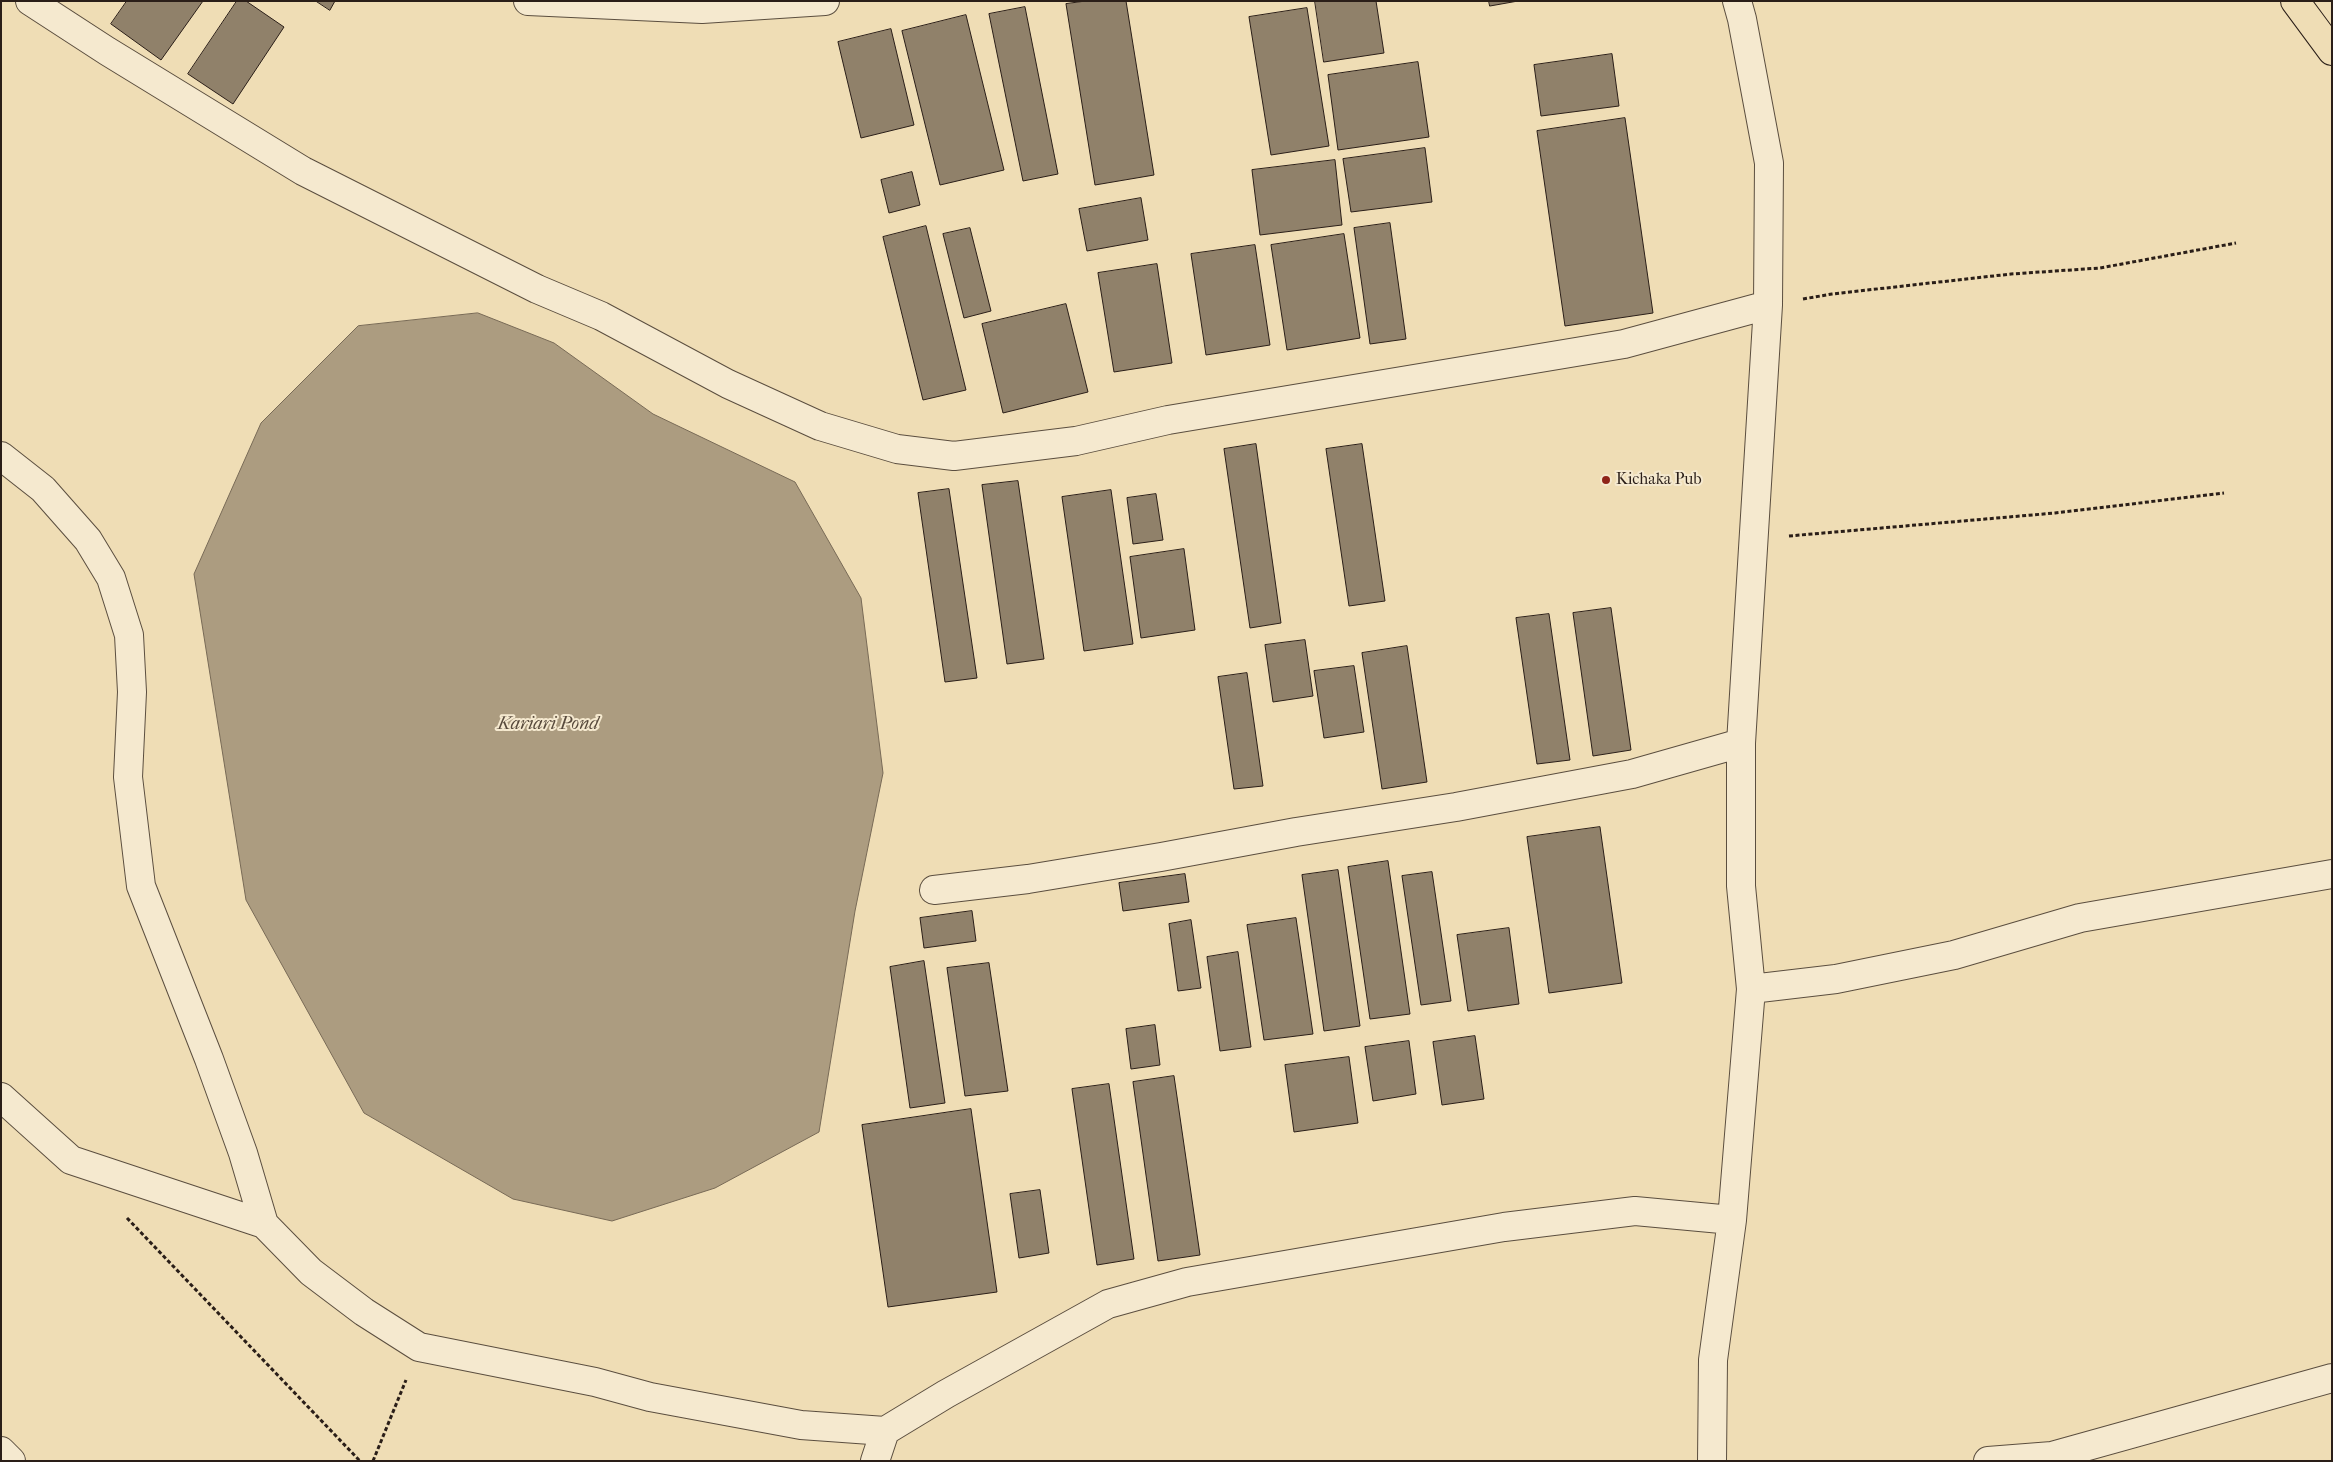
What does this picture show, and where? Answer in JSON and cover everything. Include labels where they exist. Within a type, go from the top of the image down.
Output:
[{"type":"highway","points":[[2295,1],[2332,51]]},
{"type":"street","points":[[30,1],[107,52],[312,176],[537,289],[601,316],[728,384],[820,426],[897,449],[954,456],[1076,441],[1168,420],[1624,344],[1768,305]]},
{"type":"street","points":[[528,1],[702,10],[825,1]]},
{"type":"street","points":[[1712,1461],[1713,1360],[1732,1220],[1751,990],[1741,886],[1741,743],[1768,305],[1769,163],[1737,1]]},
{"type":"street","points":[[1,456],[43,489],[88,540],[111,578],[129,635],[132,692],[128,777],[141,886],[209,1059],[242,1153],[264,1224]]},
{"type":"street","points":[[934,890],[1037,877],[1161,858],[1296,832],[1456,807],[1632,774],[1741,743]]},
{"type":"street","points":[[1751,990],[1836,979],[1954,955],[2080,918],[2332,874]]},
{"type":"street","points":[[1,1097],[71,1160],[264,1224],[312,1272],[364,1312],[419,1347],[595,1382],[650,1397],[746,1415],[801,1424],[886,1431],[946,1394],[1108,1304],[1187,1282],[1504,1227],[1635,1211],[1732,1220]]},
{"type":"street","points":[[1988,1461],[2052,1456],[2332,1378]]},
{"type":"street","points":[[875,1461],[886,1431]]},
{"type":"street","points":[[1,1451],[12,1461]]},
{"type":"path","points":[[1768,305],[1832,294],[2011,274],[2100,268],[2236,244]]},
{"type":"path","points":[[1753,540],[2055,513],[2224,493]]},
{"type":"path","points":[[126,1217],[360,1461]]},
{"type":"path","points":[[373,1461],[419,1347]]},
{"type":"water","name":"Kariari Pond","points":[[478,313],[554,343],[653,414],[795,482],[861,598],[883,773],[855,911],[819,1132],[715,1188],[612,1221],[513,1199],[364,1113],[246,900],[194,574],[261,423],[358,326]]},
{"type":"building","points":[[127,1],[203,1],[161,60],[111,24]]},
{"type":"building","points":[[237,1],[246,1],[284,27],[233,104],[188,74]]},
{"type":"building","points":[[316,1],[335,1],[330,10]]},
{"type":"building","points":[[1086,1],[1126,1],[1154,175],[1095,185],[1066,4]]},
{"type":"building","points":[[1315,1],[1376,1],[1384,53],[1324,62]]},
{"type":"building","points":[[1489,1],[1518,1],[1490,6]]},
{"type":"building","points":[[1025,7],[1058,174],[1023,181],[989,14]]},
{"type":"building","points":[[1307,8],[1329,146],[1271,155],[1249,17]]},
{"type":"building","points":[[966,15],[1004,170],[940,185],[902,31]]},
{"type":"building","points":[[891,29],[914,125],[861,138],[838,42]]},
{"type":"building","points":[[1612,54],[1619,106],[1541,116],[1534,65]]},
{"type":"building","points":[[1418,62],[1429,137],[1338,150],[1328,75]]},
{"type":"building","points":[[1625,118],[1653,313],[1565,326],[1537,131]]},
{"type":"building","points":[[1425,148],[1432,202],[1351,212],[1343,159]]},
{"type":"building","points":[[1335,160],[1342,225],[1260,235],[1252,170]]},
{"type":"building","points":[[912,172],[920,205],[889,213],[881,180]]},
{"type":"building","points":[[1141,198],[1148,240],[1087,251],[1079,209]]},
{"type":"building","points":[[1390,223],[1406,339],[1370,344],[1354,228]]},
{"type":"building","points":[[926,226],[966,390],[923,400],[883,237]]},
{"type":"building","points":[[970,228],[991,311],[964,318],[943,234]]},
{"type":"building","points":[[1344,234],[1360,338],[1287,350],[1271,245]]},
{"type":"building","points":[[1255,245],[1270,345],[1206,355],[1191,254]]},
{"type":"building","points":[[1157,264],[1172,363],[1114,372],[1098,273]]},
{"type":"building","points":[[1066,304],[1088,392],[1003,413],[982,324]]},
{"type":"building","points":[[1256,444],[1281,623],[1250,628],[1224,449]]},
{"type":"building","points":[[1362,444],[1385,601],[1349,606],[1326,449]]},
{"type":"building","points":[[1018,481],[1044,659],[1007,664],[982,485]]},
{"type":"building","points":[[949,489],[977,678],[945,682],[918,493]]},
{"type":"building","points":[[1111,490],[1133,644],[1084,651],[1062,497]]},
{"type":"building","points":[[1156,494],[1163,540],[1133,544],[1127,498]]},
{"type":"building","points":[[1184,549],[1195,630],[1141,638],[1130,557]]},
{"type":"building","points":[[1611,608],[1631,750],[1593,756],[1573,613]]},
{"type":"building","points":[[1549,614],[1570,760],[1537,764],[1516,618]]},
{"type":"building","points":[[1305,640],[1313,696],[1273,702],[1265,645]]},
{"type":"building","points":[[1407,646],[1427,782],[1382,789],[1362,653]]},
{"type":"building","points":[[1354,666],[1364,732],[1324,738],[1314,671]]},
{"type":"building","points":[[1247,673],[1263,786],[1234,789],[1218,677]]},
{"type":"building","points":[[1600,827],[1622,983],[1549,993],[1527,837]]},
{"type":"building","points":[[1388,861],[1410,1014],[1370,1019],[1348,867]]},
{"type":"building","points":[[1338,870],[1360,1026],[1324,1031],[1302,875]]},
{"type":"building","points":[[1432,872],[1451,1001],[1421,1005],[1402,876]]},
{"type":"building","points":[[1185,874],[1189,902],[1123,911],[1119,883]]},
{"type":"building","points":[[972,911],[976,941],[924,948],[920,918]]},
{"type":"building","points":[[1296,918],[1313,1034],[1264,1040],[1247,925]]},
{"type":"building","points":[[1191,920],[1201,988],[1178,991],[1169,924]]},
{"type":"building","points":[[1509,928],[1519,1004],[1468,1011],[1457,935]]},
{"type":"building","points":[[1238,952],[1251,1047],[1220,1051],[1207,957]]},
{"type":"building","points":[[924,961],[945,1103],[910,1108],[890,967]]},
{"type":"building","points":[[989,963],[1008,1091],[965,1096],[947,968]]},
{"type":"building","points":[[1155,1025],[1160,1065],[1131,1069],[1126,1029]]},
{"type":"building","points":[[1475,1036],[1484,1099],[1442,1105],[1433,1042]]},
{"type":"building","points":[[1409,1041],[1416,1094],[1373,1101],[1365,1047]]},
{"type":"building","points":[[1349,1057],[1358,1123],[1294,1132],[1285,1065]]},
{"type":"building","points":[[1174,1076],[1200,1255],[1158,1261],[1133,1082]]},
{"type":"building","points":[[1109,1084],[1134,1259],[1097,1265],[1072,1089]]},
{"type":"building","points":[[971,1109],[997,1292],[888,1307],[862,1125]]},
{"type":"building","points":[[1040,1190],[1049,1253],[1019,1258],[1010,1194]]},
{"type":"place","name":"Kichaka Pub","points":[[1606,480]]}]
